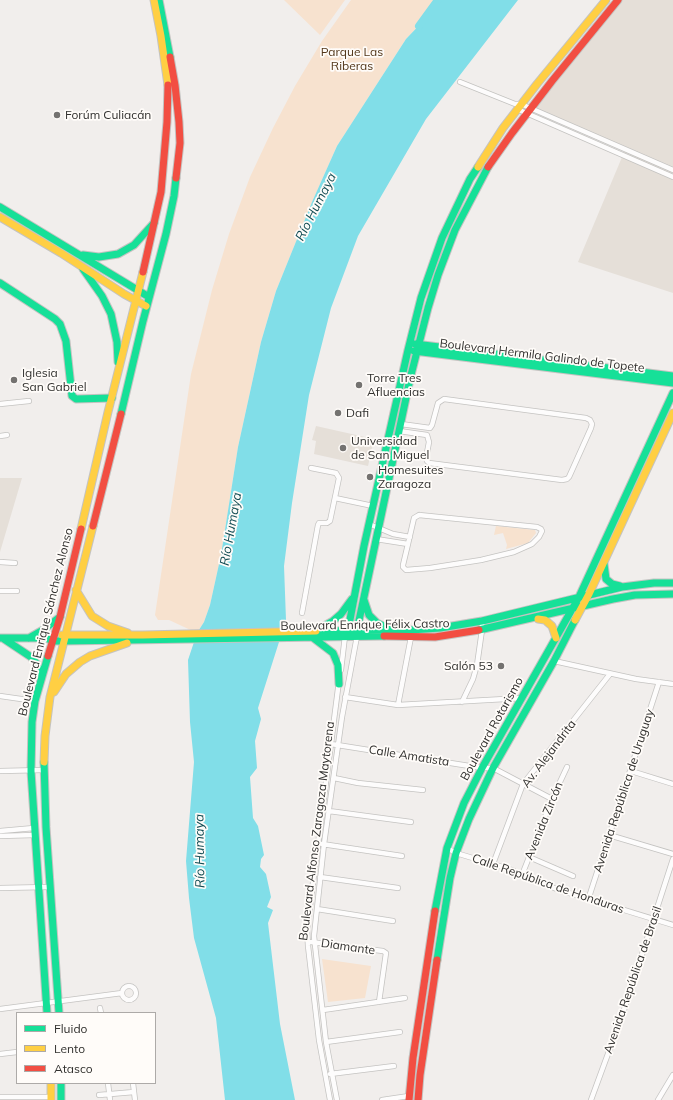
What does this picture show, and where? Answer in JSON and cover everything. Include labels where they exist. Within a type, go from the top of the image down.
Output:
[{"type":"main road","points":[[154,0],[162,24]]},
{"type":"main road","points":[[159,0],[162,24]]},
{"type":"main road","name":"Boulevard Alfonso Zaragoza Maytorena","points":[[347,633],[369,524],[409,347],[428,277],[447,226],[478,166],[518,106],[606,0]]},
{"type":"main road","name":"Boulevard Alfonso Zaragoza Maytorena","points":[[357,633],[378,527],[418,348],[432,291],[455,230],[485,172],[529,111],[618,0]]},
{"type":"main road","name":"Boulevard Enrique Sánchez Alonso","points":[[47,1012],[30,771],[35,702],[51,638],[60,617],[155,221],[164,167],[168,103],[162,24]]},
{"type":"main road","name":"Boulevard Enrique Sánchez Alonso","points":[[59,1012],[49,887],[44,770],[45,736],[50,697],[64,638],[106,477],[146,306],[171,215],[178,169],[180,144],[179,122],[176,85],[162,24]]},
{"type":"main road","points":[[0,207],[149,297]]},
{"type":"main road","points":[[0,217],[146,306]]},
{"type":"main road","points":[[80,254],[99,257],[118,254],[134,245],[155,221]]},
{"type":"main road","points":[[447,226],[455,230]]},
{"type":"main road","points":[[80,266],[102,296],[111,314],[118,350],[117,376]]},
{"type":"main road","points":[[0,283],[55,319],[63,329],[68,349],[72,396],[76,399],[112,398]]},
{"type":"main road","name":"Boulevard Hermila Galindo de Topete","points":[[409,347],[673,376]]},
{"type":"main road","name":"Boulevard Hermila Galindo de Topete","points":[[418,348],[673,383]]},
{"type":"main road","name":"Boulevard Rotarismo","points":[[418,1100],[420,1075],[450,878],[456,853],[469,819],[493,768],[554,660],[604,563],[673,393]]},
{"type":"main road","name":"Boulevard Rotarismo","points":[[409,1098],[422,994],[439,885],[447,848],[464,804],[482,768],[579,597],[673,413]]},
{"type":"main road","points":[[604,563],[606,579],[612,584],[622,587]]},
{"type":"main road","name":"Boulevard Enrique Félix Castro","points":[[357,633],[440,628],[482,621],[622,587],[654,583],[673,583]]},
{"type":"main road","points":[[76,590],[92,616],[100,622],[139,638]]},
{"type":"main road","name":"Boulevard Enrique Félix Castro","points":[[1,638],[139,638],[347,633],[411,637],[442,636],[482,630],[635,595],[673,594]]},
{"type":"main road","points":[[339,684],[338,665],[333,653],[313,634],[341,614],[354,595]]},
{"type":"main road","points":[[364,596],[366,609],[369,615],[377,623],[392,630]]},
{"type":"main road","points":[[27,638],[43,630],[60,617]]},
{"type":"main road","points":[[536,618],[549,623],[556,638]]},
{"type":"main road","points":[[1,638],[17,646],[31,657],[36,663],[42,676]]},
{"type":"main road","points":[[50,697],[64,677],[80,662],[103,651],[139,638]]},
{"type":"main road","points":[[422,994],[432,995]]},
{"type":"main road","points":[[51,1084],[51,1098]]},
{"type":"main road","points":[[61,1084],[61,1100]]},
{"type":"street","points":[[460,82],[518,106],[673,177]]},
{"type":"street","points":[[518,106],[673,170]]},
{"type":"street","points":[[444,400],[586,418],[590,420],[592,424],[569,476],[564,480],[429,463],[426,459],[429,442],[427,435],[400,427],[430,428],[438,403],[444,400]]},
{"type":"street","points":[[0,404],[28,401]]},
{"type":"street","points":[[0,436],[7,436]]},
{"type":"street","points":[[302,613],[318,525],[319,523],[327,523],[330,521],[339,478],[338,474],[311,468]]},
{"type":"street","points":[[335,498],[373,506]]},
{"type":"street","points":[[419,515],[537,527],[542,531],[540,537],[532,544],[514,552],[481,560],[410,570],[403,567],[410,537],[414,518],[419,515]]},
{"type":"street","points":[[369,524],[393,534],[410,537]]},
{"type":"street","points":[[392,541],[393,534]]},
{"type":"street","points":[[376,539],[408,544]]},
{"type":"street","points":[[0,562],[15,564]]},
{"type":"street","points":[[0,591],[17,591]]},
{"type":"street","points":[[462,702],[473,680],[482,630],[482,621]]},
{"type":"street","name":"Boulevard Alfonso Zaragoza Maytorena","points":[[330,1100],[327,1075],[319,1040],[308,941],[308,916],[347,633]]},
{"type":"street","name":"Boulevard Alfonso Zaragoza Maytorena","points":[[337,1100],[326,1042],[314,942],[324,844],[345,697],[357,633]]},
{"type":"street","points":[[398,705],[411,637]]},
{"type":"street","points":[[554,660],[610,674],[673,684]]},
{"type":"street","name":"Av. Alejandrita","points":[[493,864],[523,784],[610,674]]},
{"type":"street","name":"Avenida República de Uruguay","points":[[588,900],[659,682]]},
{"type":"street","points":[[0,696],[35,702]]},
{"type":"street","points":[[345,697],[398,705],[523,698]]},
{"type":"street","name":"Calle Amatista","points":[[331,744],[482,768],[493,768],[552,799]]},
{"type":"street","name":"Avenida Zircón","points":[[522,875],[552,799],[567,767]]},
{"type":"street","points":[[0,771],[44,770]]},
{"type":"street","points":[[631,771],[673,784]]},
{"type":"street","points":[[334,778],[423,790]]},
{"type":"street","points":[[329,811],[411,822]]},
{"type":"street","points":[[0,831],[34,832]]},
{"type":"street","points":[[0,836],[34,832]]},
{"type":"street","points":[[609,834],[673,854]]},
{"type":"street","points":[[319,843],[402,856]]},
{"type":"street","name":"Calle República de Honduras","points":[[447,848],[456,853],[493,864],[588,900],[673,925]]},
{"type":"street","points":[[529,857],[573,876]]},
{"type":"street","name":"Avenida República de Brasil","points":[[591,1100],[623,1013],[673,859]]},
{"type":"street","points":[[320,877],[398,888]]},
{"type":"street","points":[[0,888],[49,887]]},
{"type":"street","points":[[317,909],[393,921]]},
{"type":"street","name":"Diamante","points":[[308,941],[386,953],[379,1002]]},
{"type":"street","points":[[0,1009],[122,993]]},
{"type":"street","points":[[323,1010],[405,998]]},
{"type":"street","points":[[326,1042],[400,1032]]},
{"type":"street","points":[[0,1054],[16,1052]]},
{"type":"street","points":[[327,1075],[394,1066]]},
{"type":"street","points":[[658,1100],[673,1075]]},
{"type":"street","points":[[108,1084],[110,1100]]},
{"type":"street","points":[[133,1084],[135,1100]]},
{"type":"street","points":[[100,1095],[134,1092]]},
{"type":"street","points":[[0,1097],[51,1098]]},
{"type":"street","points":[[382,1100],[409,1098]]},
{"type":"shaded area","points":[[621,0],[673,0],[673,293],[578,262],[625,150],[531,108]]},
{"type":"shaded area","name":"Universidad de San Miguel","points":[[316,426],[374,439],[368,466],[314,454],[316,441],[312,440]]},
{"type":"shaded area","points":[[0,478],[22,478],[0,552]]},
{"type":"green space","points":[[284,0],[345,0],[320,35]]},
{"type":"green space","name":"Parque Las Riberas","points":[[351,0],[438,0],[427,17],[406,39],[337,146],[312,202],[276,291],[261,342],[238,447],[221,555],[210,605],[204,622],[197,633],[169,620],[158,620],[155,615],[191,374],[212,290],[229,234],[250,177],[295,86],[322,41]]},
{"type":"green space","points":[[496,526],[535,530],[536,533],[528,543],[506,549],[507,545],[503,533],[494,535]]},
{"type":"green space","points":[[322,959],[371,966],[365,998],[328,1002]]},
{"type":"water","points":[[438,0],[518,0],[426,119],[358,236],[331,308],[309,395],[292,503],[284,566],[286,620],[258,708],[261,719],[255,741],[257,768],[250,777],[253,818],[258,826],[264,855],[261,859],[260,867],[266,874],[271,897],[267,907],[273,910],[268,923],[280,1024],[295,1100],[225,1100],[216,1018],[194,938],[189,898],[186,861],[194,762],[190,722],[188,660],[197,633],[204,622],[210,605],[221,555],[238,447],[261,342],[276,291],[312,202],[337,146],[406,39],[427,17]]},
{"type":"waterway","name":"Río Humaya","points":[[419,26],[438,0]]},
{"type":"traffic: fast","points":[[159,0],[170,57]]},
{"type":"traffic: fast","points":[[348,630],[364,546],[421,298],[442,238],[470,179],[478,167]]},
{"type":"traffic: fast","points":[[357,630],[410,379],[428,308],[438,275],[455,230],[488,167]]},
{"type":"traffic: fast","points":[[121,414],[143,321],[166,234],[176,178]]},
{"type":"traffic: fast","points":[[0,207],[149,297]]},
{"type":"traffic: fast","points":[[83,255],[99,257],[118,254],[134,245],[154,223]]},
{"type":"traffic: fast","points":[[83,269],[102,296],[111,314],[117,342],[118,362]]},
{"type":"traffic: fast","points":[[0,283],[55,319],[60,324],[66,341],[72,396],[76,399],[112,398]]},
{"type":"traffic: fast","points":[[415,344],[673,376]]},
{"type":"traffic: fast","points":[[414,351],[673,383]]},
{"type":"traffic: fast","points":[[435,911],[447,848],[464,803],[482,768],[579,597],[673,393]]},
{"type":"traffic: fast","points":[[604,564],[606,579],[612,584],[620,586]]},
{"type":"traffic: fast","points":[[316,631],[411,630],[440,628],[482,621],[622,587],[654,583],[673,583]]},
{"type":"traffic: fast","points":[[479,630],[613,599],[635,595],[673,594]]},
{"type":"traffic: fast","points":[[317,630],[333,621],[341,614],[352,599]]},
{"type":"traffic: fast","points":[[364,600],[369,615],[377,623],[390,629]]},
{"type":"traffic: fast","points":[[29,638],[43,630],[60,617]]},
{"type":"traffic: fast","points":[[437,960],[450,878],[456,853],[469,819],[493,768],[554,661],[575,620]]},
{"type":"traffic: fast","points":[[0,638],[46,638],[53,641],[64,641],[384,636]]},
{"type":"traffic: fast","points":[[312,637],[333,653],[338,665],[339,684]]},
{"type":"traffic: fast","points":[[4,639],[31,657],[36,663],[42,676]]},
{"type":"traffic: fast","points":[[47,1012],[31,771],[32,722],[35,701],[48,656]]},
{"type":"traffic: fast","points":[[44,762],[46,827],[59,1012]]},
{"type":"traffic: fast","points":[[61,1084],[61,1100]]},
{"type":"traffic: slow","points":[[154,0],[168,85]]},
{"type":"traffic: slow","points":[[478,167],[503,128],[606,0]]},
{"type":"traffic: slow","points":[[0,217],[61,253],[124,294],[146,306]]},
{"type":"traffic: slow","points":[[81,529],[143,272]]},
{"type":"traffic: slow","points":[[575,620],[589,594],[673,413]]},
{"type":"traffic: slow","points":[[44,762],[45,736],[50,697],[93,526]]},
{"type":"traffic: slow","points":[[76,590],[92,616],[108,626],[128,633]]},
{"type":"traffic: slow","points":[[538,619],[545,620],[552,626],[556,638]]},
{"type":"traffic: slow","points":[[62,635],[143,635],[316,631]]},
{"type":"traffic: slow","points":[[54,692],[66,674],[80,662],[90,656],[127,643]]},
{"type":"traffic: slow","points":[[51,1084],[51,1100]]},
{"type":"traffic: jam","points":[[488,167],[552,81],[618,0]]},
{"type":"traffic: jam","points":[[170,57],[179,122],[180,143],[176,178]]},
{"type":"traffic: jam","points":[[143,272],[161,192],[167,122],[168,85]]},
{"type":"traffic: jam","points":[[93,526],[121,414]]},
{"type":"traffic: jam","points":[[48,656],[60,617],[81,529]]},
{"type":"traffic: jam","points":[[384,636],[435,637],[479,630]]},
{"type":"traffic: jam","points":[[409,1100],[413,1058],[435,911]]},
{"type":"traffic: jam","points":[[418,1100],[420,1075],[437,960]]},
{"type":"place","name":"Forúm Culiacán","points":[[57,115]]},
{"type":"place","name":"Iglesia San Gabriel","points":[[14,380]]},
{"type":"place","name":"Torre Tres Afluencias","points":[[359,385]]},
{"type":"place","name":"Dafi","points":[[338,413]]},
{"type":"place","name":"Universidad de San Miguel","points":[[343,448]]},
{"type":"place","name":"Homesuites Zaragoza","points":[[370,477]]},
{"type":"place","name":"Salón 53","points":[[501,666]]}]
